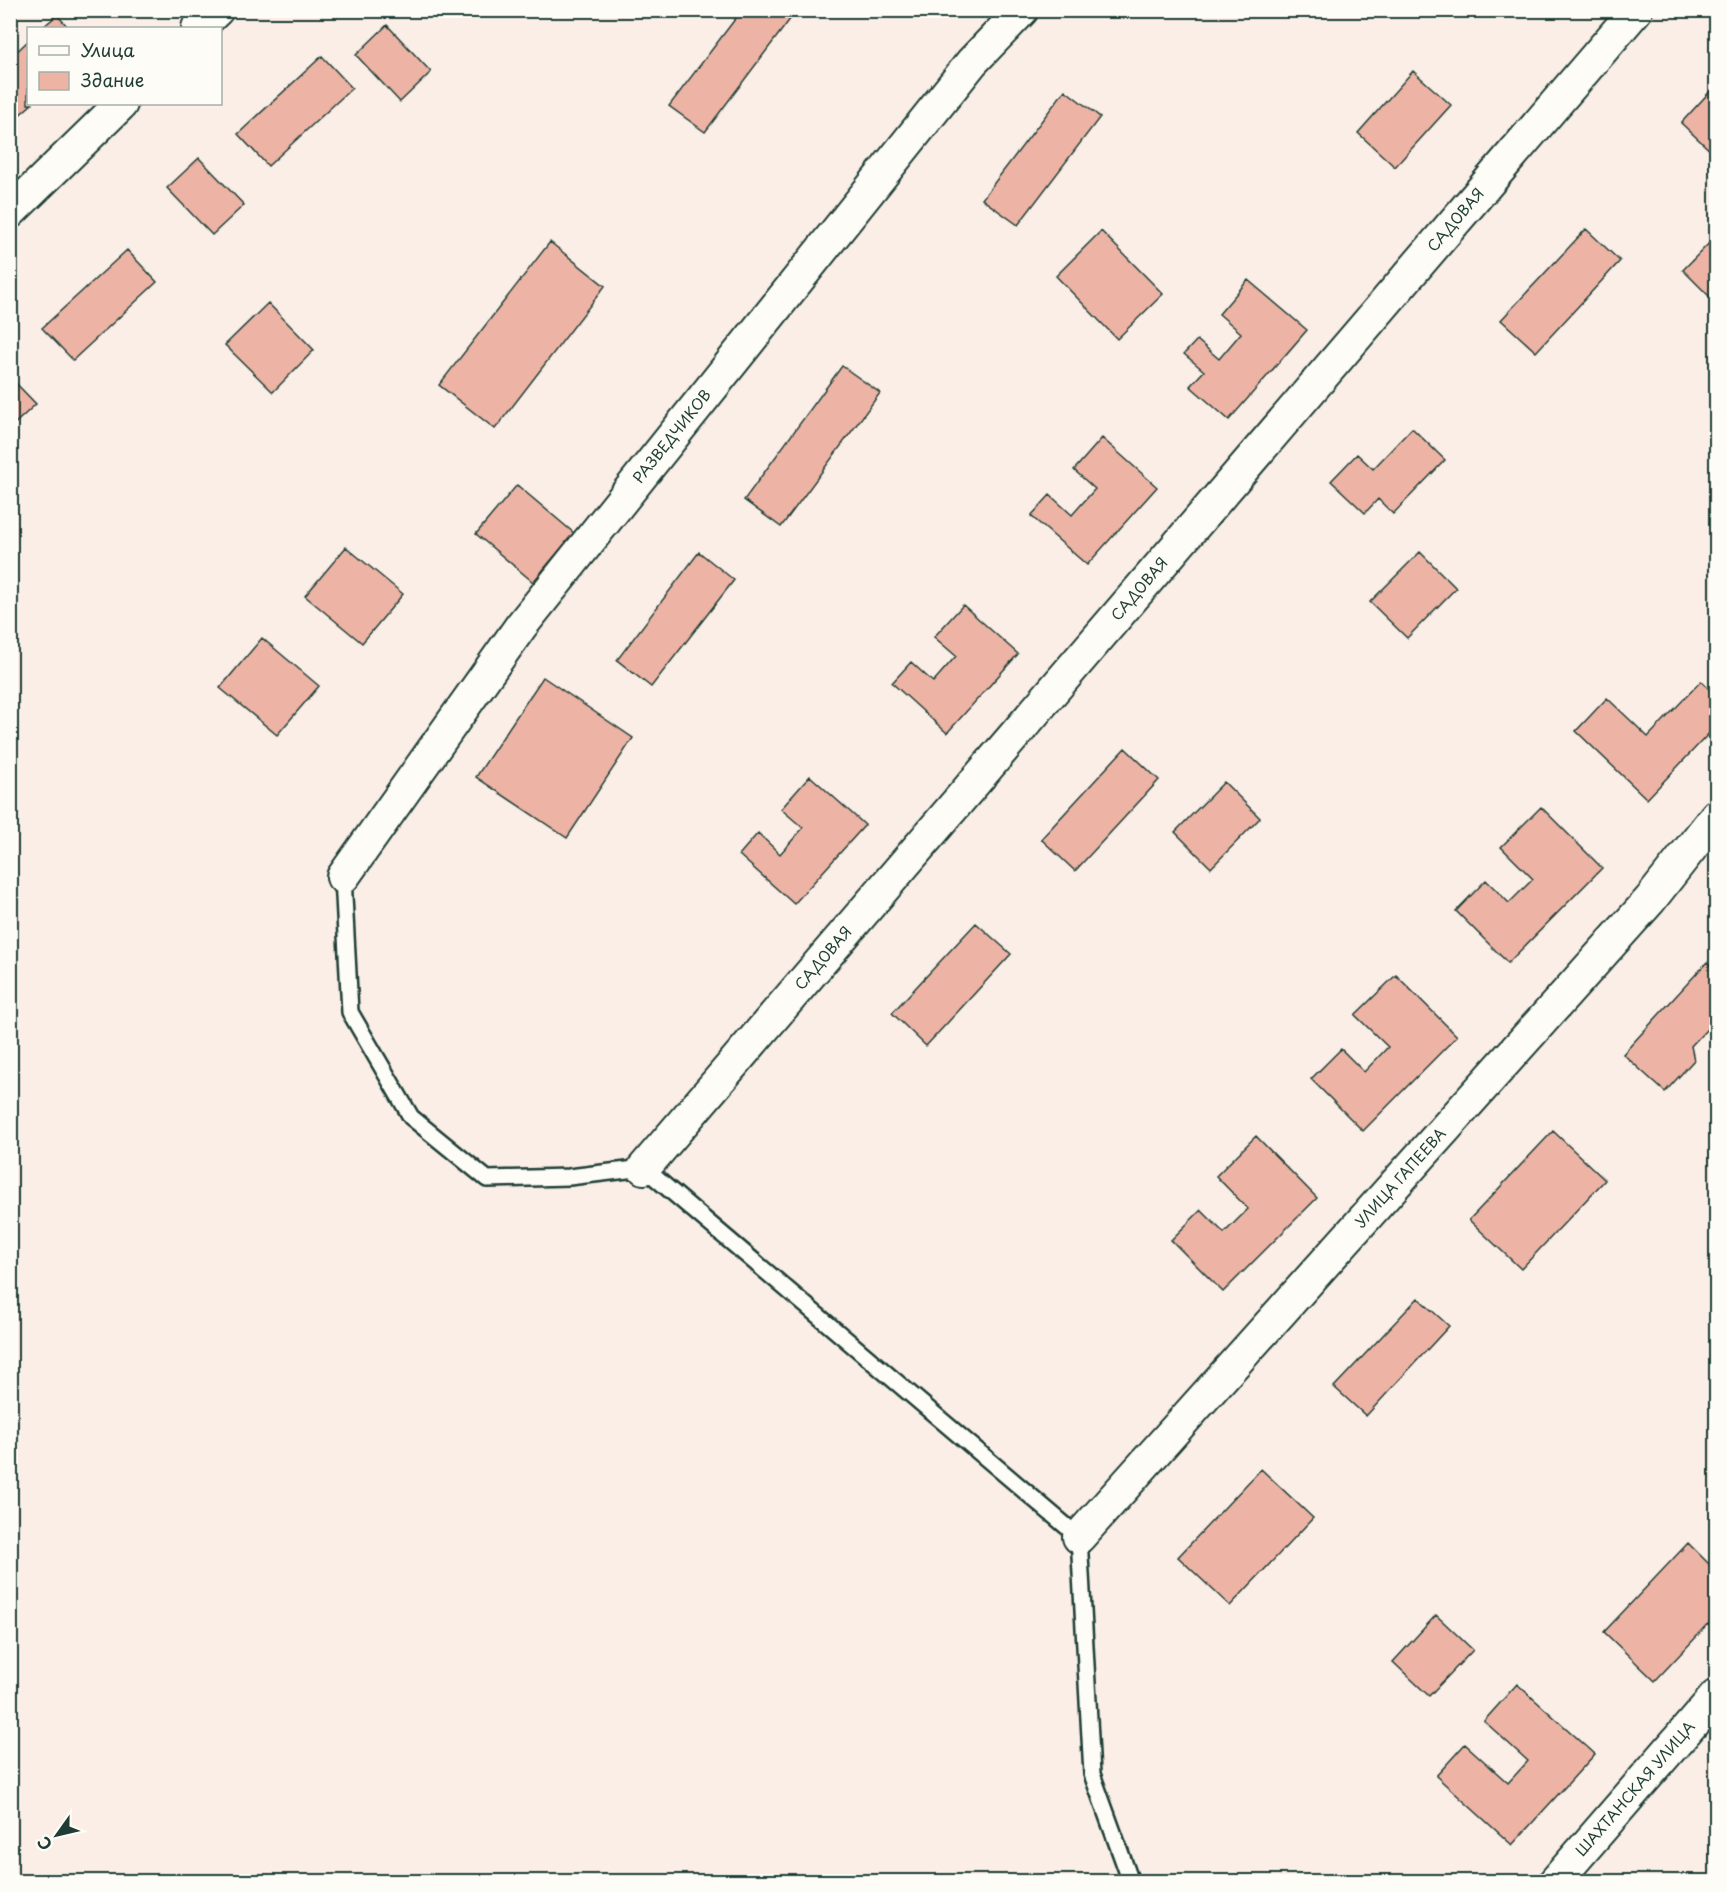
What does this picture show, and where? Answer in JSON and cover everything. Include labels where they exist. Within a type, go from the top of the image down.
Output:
[{"type":"street","points":[[199,27],[217,10]]},
{"type":"street","name":"РАЗВЕДЧИКОВ","points":[[343,877],[521,626],[964,72],[1022,10]]},
{"type":"street","name":"САДОВАЯ","points":[[644,1168],[1636,10]]},
{"type":"street","points":[[10,212],[120,105]]},
{"type":"street","name":"УЛИЦА ГАПЕЕВА","points":[[1079,1538],[1650,900],[1716,816]]},
{"type":"street","name":"ШАХТАНСКАЯ УЛИЦА","points":[[1555,1881],[1716,1696]]},
{"type":"lane","points":[[343,877],[350,1012],[411,1117],[488,1179],[569,1178],[644,1168],[1079,1538],[1092,1774],[1131,1881]]},
{"type":"building","points":[[742,10],[797,10],[705,132],[669,106]]},
{"type":"building","points":[[57,15],[68,27],[43,27]]},
{"type":"building","points":[[387,25],[431,72],[400,102],[356,55]]},
{"type":"building","points":[[27,42],[27,105],[31,105],[10,123],[10,58]]},
{"type":"building","points":[[322,56],[352,88],[268,166],[238,134]]},
{"type":"building","points":[[1413,71],[1451,105],[1395,167],[1358,133]]},
{"type":"building","points":[[1716,85],[1716,153],[1715,155],[1681,123]]},
{"type":"building","points":[[1065,90],[1100,117],[1018,225],[982,199]]},
{"type":"building","points":[[199,158],[244,205],[212,235],[167,188]]},
{"type":"building","points":[[1586,229],[1620,261],[1536,352],[1501,320]]},
{"type":"building","points":[[1101,231],[1163,294],[1117,339],[1056,276]]},
{"type":"building","points":[[1716,236],[1716,303],[1683,270]]},
{"type":"building","points":[[550,242],[605,286],[495,429],[439,385]]},
{"type":"building","points":[[127,250],[157,282],[73,360],[42,328]]},
{"type":"building","points":[[1248,280],[1307,330],[1229,420],[1190,386],[1204,371],[1184,354],[1197,340],[1219,359],[1241,333],[1219,314]]},
{"type":"building","points":[[268,303],[314,350],[273,392],[225,345]]},
{"type":"building","points":[[842,366],[880,393],[781,527],[744,500]]},
{"type":"building","points":[[10,377],[36,404],[10,428]]},
{"type":"building","points":[[1412,428],[1445,460],[1393,514],[1378,499],[1365,513],[1331,481],[1357,454],[1373,469]]},
{"type":"building","points":[[1102,438],[1157,487],[1087,565],[1031,516],[1050,495],[1072,515],[1095,489],[1074,470]]},
{"type":"building","points":[[517,485],[574,533],[533,582],[476,534]]},
{"type":"building","points":[[346,547],[403,594],[362,643],[305,596]]},
{"type":"building","points":[[699,552],[734,580],[651,687],[617,660]]},
{"type":"building","points":[[1420,552],[1456,588],[1407,638],[1370,602]]},
{"type":"building","points":[[963,605],[1018,654],[947,733],[892,683],[911,662],[933,682],[956,656],[934,637]]},
{"type":"building","points":[[262,638],[319,686],[277,735],[220,688]]},
{"type":"building","points":[[543,677],[633,738],[567,838],[476,777]]},
{"type":"building","points":[[1701,681],[1716,696],[1716,726],[1647,799],[1576,731],[1607,698],[1648,737]]},
{"type":"building","points":[[1125,748],[1159,780],[1075,871],[1041,839]]},
{"type":"building","points":[[810,776],[865,825],[794,904],[739,855],[758,833],[780,854],[803,828],[781,809]]},
{"type":"building","points":[[1224,782],[1260,818],[1211,868],[1175,832]]},
{"type":"building","points":[[1541,807],[1602,868],[1508,963],[1456,911],[1486,880],[1509,903],[1533,879],[1501,847]]},
{"type":"building","points":[[976,923],[1011,954],[926,1046],[892,1013]]},
{"type":"building","points":[[1707,962],[1716,971],[1716,1038],[1707,1029],[1691,1046],[1694,1060],[1665,1092],[1623,1054]]},
{"type":"building","points":[[1396,975],[1457,1036],[1363,1131],[1311,1079],[1341,1049],[1364,1072],[1388,1047],[1355,1015]]},
{"type":"building","points":[[1553,1131],[1605,1180],[1521,1269],[1469,1220]]},
{"type":"building","points":[[1256,1136],[1317,1198],[1223,1292],[1171,1240],[1201,1210],[1224,1233],[1248,1209],[1216,1176]]},
{"type":"building","points":[[1418,1298],[1449,1326],[1366,1416],[1334,1387]]},
{"type":"building","points":[[1261,1469],[1313,1518],[1230,1606],[1178,1557]]},
{"type":"building","points":[[1688,1543],[1716,1571],[1716,1616],[1655,1681],[1604,1632]]},
{"type":"building","points":[[1436,1615],[1473,1650],[1429,1696],[1393,1662]]},
{"type":"building","points":[[1517,1684],[1595,1754],[1512,1845],[1436,1776],[1465,1744],[1508,1783],[1528,1761],[1484,1721]]}]
